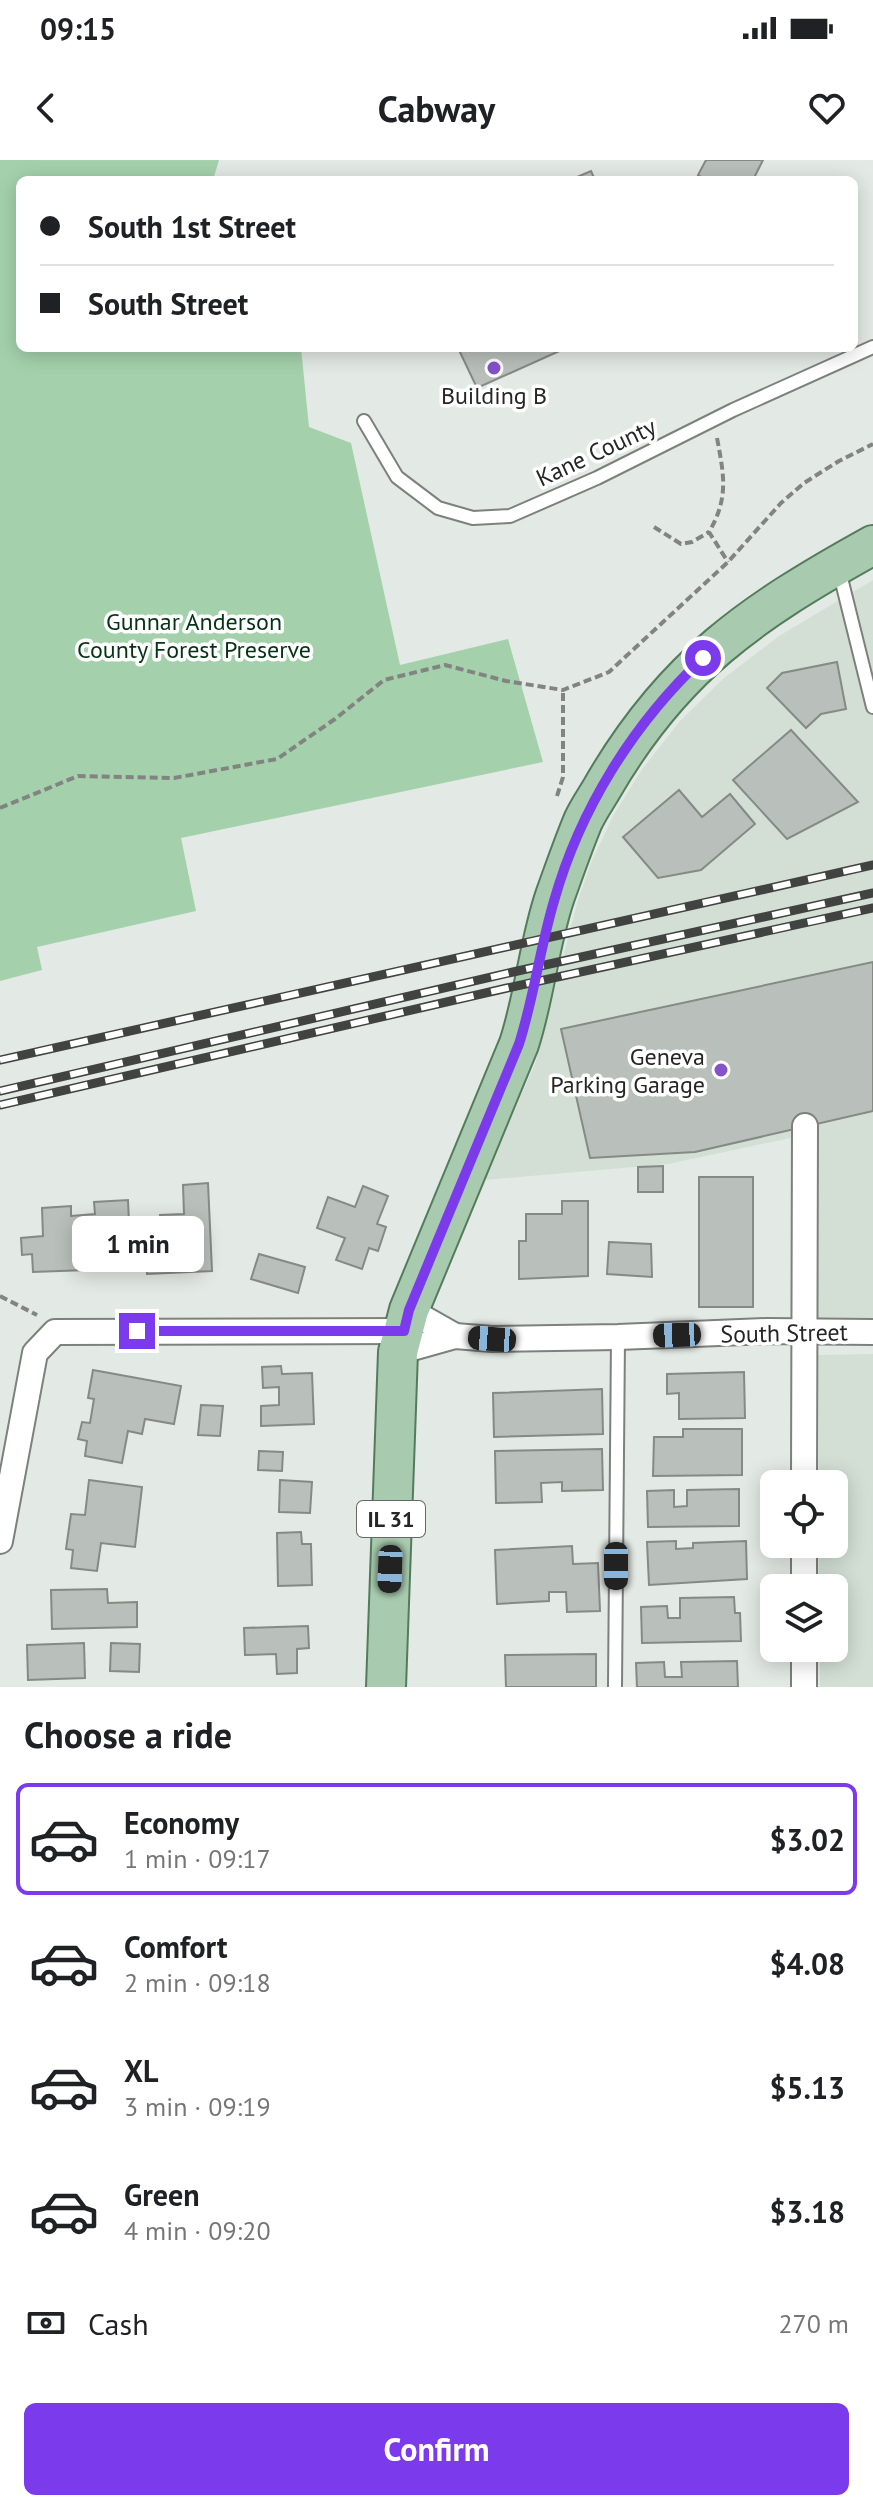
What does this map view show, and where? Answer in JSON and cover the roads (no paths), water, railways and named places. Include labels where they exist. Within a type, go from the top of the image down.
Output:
[{"type":"main road","name":"IL 31","points":[[386,1687],[404,1331],[519,1044],[554,899],[584,819],[616,762],[669,693],[719,643],[755,615],[873,545]]},
{"type":"street","points":[[804,1470],[805,1126]]},
{"type":"street","name":"South Street","points":[[0,1541],[35,1353],[49,1326],[404,1331],[492,1339],[873,1332]]},
{"type":"street","name":"South Street","points":[[404,1331],[455,1336]]},
{"type":"street","points":[[804,1662],[804,1687]]},
{"type":"lane","name":"Kane County","points":[[364,421],[397,477],[438,508],[473,518],[510,516],[873,347]]},
{"type":"lane","points":[[838,564],[873,707]]},
{"type":"lane","points":[[615,1687],[618,1337]]},
{"type":"railway","points":[[0,1060],[873,865]]},
{"type":"railway","points":[[0,1091],[513,972],[873,893]]},
{"type":"railway","points":[[0,1105],[507,988],[873,908]]},
{"type":"place","name":"Building B","points":[[494,368]]},
{"type":"place","name":"Geneva Parking Garage","points":[[721,1070]]},
{"type":"park label","name":"Gunnar Anderson County Forest Preserve","points":[[194,635]]}]
